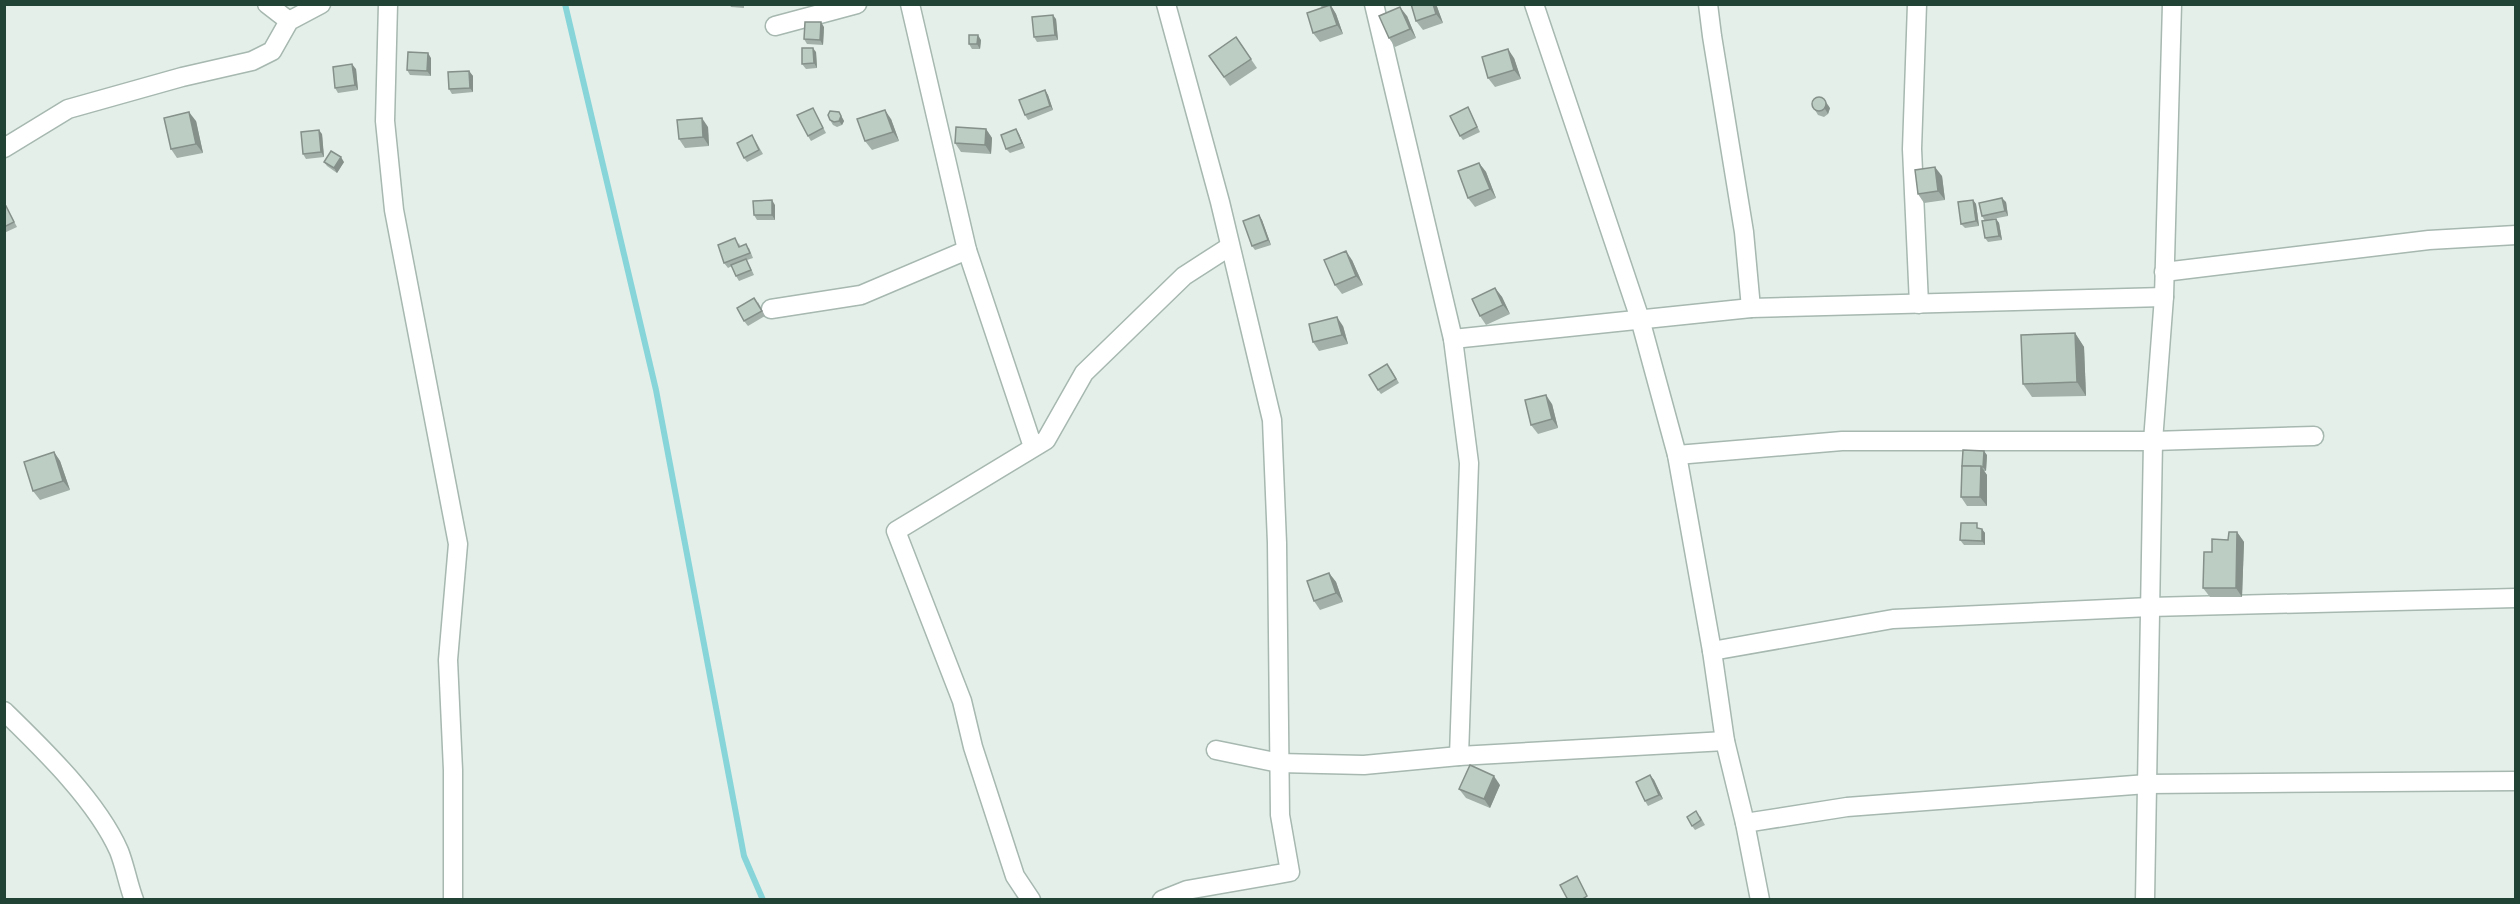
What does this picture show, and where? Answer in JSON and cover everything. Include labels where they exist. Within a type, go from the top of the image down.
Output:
[{"type":"street","points":[[267,4],[289,21]]},
{"type":"street","points":[[4,148],[68,109],[182,77],[252,61],[272,51],[289,21],[321,4]]},
{"type":"street","points":[[388,4],[385,121],[394,210],[449,484],[458,544],[448,660],[453,770],[453,900]]},
{"type":"street","points":[[775,26],[857,4]]},
{"type":"street","points":[[910,4],[967,250],[1033,447]]},
{"type":"street","points":[[1162,900],[1187,890],[1290,872],[1280,815],[1278,614],[1272,420],[1220,202],[1166,4]]},
{"type":"street","points":[[1374,4],[1452,339],[1469,463],[1459,756]]},
{"type":"street","points":[[1534,4],[1640,319],[1677,455],[1712,651],[1725,741],[1745,823],[1760,900]]},
{"type":"street","points":[[1708,4],[1744,232],[1751,308]]},
{"type":"street","points":[[1917,4],[1912,149],[1919,304]]},
{"type":"street","points":[[2145,900],[2153,441],[2164,297],[2172,4]]},
{"type":"street","points":[[2164,272],[2429,240],[2516,235]]},
{"type":"street","points":[[1031,900],[1016,876],[973,747],[962,701],[896,531],[1046,440],[1084,373],[1184,276],[1229,247]]},
{"type":"street","points":[[771,309],[861,296],[967,250]]},
{"type":"street","points":[[1452,339],[1751,308],[2164,297]]},
{"type":"street","points":[[1677,455],[1842,441],[2153,441],[2314,436]]},
{"type":"street","points":[[1712,651],[1893,619],[2150,607],[2516,598]]},
{"type":"street","points":[[4,711],[53,759],[98,816],[118,850],[134,900]]},
{"type":"street","points":[[1216,750],[1279,763],[1364,765],[1459,756],[1725,741]]},
{"type":"street","points":[[1745,823],[1847,807],[2146,784],[2516,781]]},
{"type":"building","points":[[1411,4],[1433,4],[1436,14],[1416,21]]},
{"type":"building","points":[[1330,5],[1337,25],[1313,33],[1307,13]]},
{"type":"building","points":[[1400,7],[1410,29],[1389,38],[1379,16]]},
{"type":"building","points":[[1053,15],[1055,35],[1034,37],[1032,17]]},
{"type":"building","points":[[805,22],[821,22],[820,40],[804,39]]},
{"type":"building","points":[[969,35],[978,35],[977,44],[969,44]]},
{"type":"building","points":[[1236,37],[1251,59],[1224,77],[1209,56]]},
{"type":"building","points":[[802,48],[813,48],[814,63],[802,64]]},
{"type":"building","points":[[1508,49],[1514,70],[1488,78],[1482,57]]},
{"type":"building","points":[[408,52],[428,53],[427,71],[407,70]]},
{"type":"building","points":[[352,64],[355,85],[335,88],[333,67]]},
{"type":"building","points":[[469,71],[470,88],[449,89],[448,72]]},
{"type":"building","points":[[1045,90],[1050,106],[1025,115],[1019,100]]},
{"type":"building","points":[[1816,97],[1822,97],[1826,104],[1822,111],[1816,111],[1812,107],[1812,101]]},
{"type":"building","points":[[1468,107],[1477,127],[1460,136],[1450,116]]},
{"type":"building","points":[[813,108],[823,128],[808,136],[797,115]]},
{"type":"building","points":[[885,110],[893,132],[865,141],[857,119]]},
{"type":"building","points":[[830,111],[839,112],[841,116],[839,121],[830,120],[828,115]]},
{"type":"building","points":[[189,112],[196,144],[171,149],[164,118]]},
{"type":"building","points":[[702,118],[703,137],[679,139],[677,120]]},
{"type":"building","points":[[956,127],[986,129],[985,145],[955,143]]},
{"type":"building","points":[[1016,129],[1022,143],[1006,149],[1001,135]]},
{"type":"building","points":[[319,130],[321,152],[303,154],[301,132]]},
{"type":"building","points":[[752,135],[759,150],[744,158],[737,143]]},
{"type":"building","points":[[331,151],[341,157],[334,168],[324,162]]},
{"type":"building","points":[[1479,163],[1490,189],[1468,198],[1458,171]]},
{"type":"building","points":[[1935,167],[1938,191],[1918,194],[1915,170]]},
{"type":"building","points":[[2002,198],[2005,211],[1982,216],[1979,203]]},
{"type":"building","points":[[772,200],[772,215],[754,215],[753,201]]},
{"type":"building","points":[[1973,200],[1976,221],[1961,224],[1958,202]]},
{"type":"building","points":[[6,206],[14,222],[4,227],[4,207]]},
{"type":"building","points":[[1259,215],[1268,240],[1252,246],[1243,221]]},
{"type":"building","points":[[1996,219],[1999,236],[1985,238],[1982,221]]},
{"type":"building","points":[[735,238],[739,247],[746,244],[750,253],[724,263],[718,245]]},
{"type":"building","points":[[1346,251],[1356,276],[1335,285],[1324,260]]},
{"type":"building","points":[[746,259],[751,270],[736,276],[731,265]]},
{"type":"building","points":[[1495,288],[1503,305],[1480,316],[1472,299]]},
{"type":"building","points":[[754,298],[762,311],[744,321],[737,308]]},
{"type":"building","points":[[1337,317],[1342,335],[1313,342],[1309,324]]},
{"type":"building","points":[[2075,333],[2077,382],[2023,384],[2021,335]]},
{"type":"building","points":[[1387,364],[1396,379],[1378,390],[1369,375]]},
{"type":"building","points":[[1546,395],[1552,419],[1531,425],[1525,400]]},
{"type":"building","points":[[1963,450],[1984,451],[1983,467],[1962,466]]},
{"type":"building","points":[[54,452],[63,481],[33,491],[24,462]]},
{"type":"building","points":[[1962,466],[1981,466],[1980,497],[1961,497]]},
{"type":"building","points":[[1961,523],[1977,523],[1977,528],[1982,529],[1982,541],[1960,540]]},
{"type":"building","points":[[2229,532],[2237,532],[2236,588],[2203,588],[2204,552],[2212,552],[2212,539],[2228,540]]},
{"type":"building","points":[[1329,573],[1336,593],[1314,601],[1307,581]]},
{"type":"building","points":[[1470,765],[1494,776],[1484,799],[1459,789]]},
{"type":"building","points":[[1650,775],[1659,795],[1645,801],[1636,782]]},
{"type":"building","points":[[1696,811],[1701,820],[1692,826],[1687,817]]},
{"type":"building","points":[[1577,876],[1587,896],[1581,900],[1568,900],[1560,885]]},
{"type":"waterway","points":[[565,4],[656,390],[744,856],[763,900]]}]
